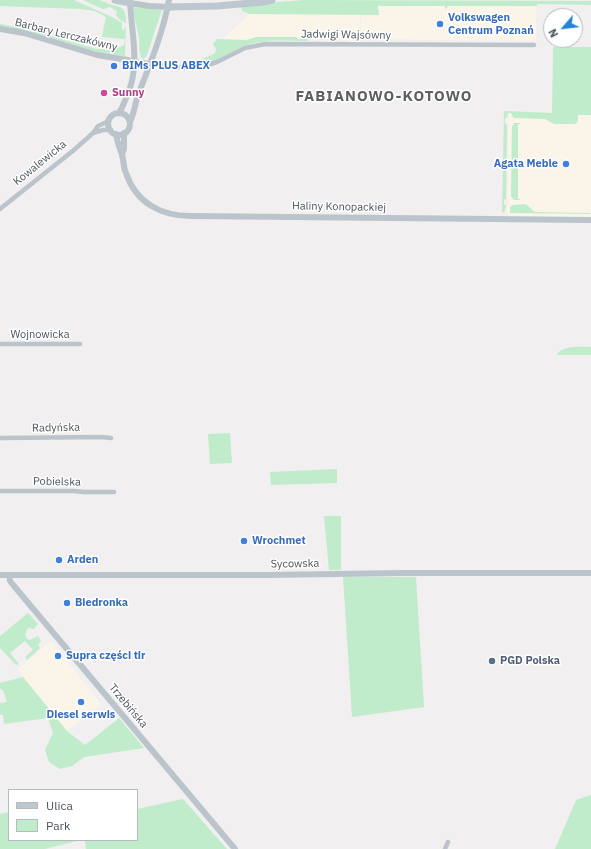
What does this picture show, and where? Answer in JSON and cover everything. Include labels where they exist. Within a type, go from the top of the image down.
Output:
[{"type":"main road","points":[[115,0],[130,2]]},
{"type":"main road","points":[[168,3],[217,6],[272,0]]},
{"type":"street","points":[[93,133],[103,130],[120,134],[129,129],[136,100],[150,64],[168,3],[149,6],[130,2],[134,51],[132,84],[119,113]]},
{"type":"street","name":"Barbary Lerczakówny","points":[[0,29],[24,33],[97,55],[150,64]]},
{"type":"street","name":"Jadwigi Wajsówny","points":[[150,64],[184,68],[202,67],[217,62],[245,48],[265,44],[534,45]]},
{"type":"street","name":"Barbary Lerczakówny","points":[[128,60],[134,51]]},
{"type":"street","points":[[153,54],[157,61],[163,65]]},
{"type":"street","points":[[113,132],[109,126],[109,121],[111,116],[114,114],[119,113],[126,115],[130,122]]},
{"type":"street","name":"Kowalewicka","points":[[0,208],[62,159],[93,133],[100,125],[109,121]]},
{"type":"street","name":"Haliny Konopackiej","points":[[113,132],[122,154],[124,167],[128,178],[134,189],[151,206],[158,210],[178,215],[591,220]]},
{"type":"street","name":"Haliny Konopackiej","points":[[122,154],[124,149],[124,133]]},
{"type":"street","name":"Wojnowicka","points":[[0,344],[80,344]]},
{"type":"street","name":"Radyńska","points":[[0,438],[101,436],[111,438]]},
{"type":"street","name":"Pobielska","points":[[0,491],[114,492]]},
{"type":"street","name":"Sycowska","points":[[0,575],[256,575],[591,572]]},
{"type":"street","name":"Trzebińska","points":[[9,575],[10,581],[235,849]]},
{"type":"street","points":[[446,849],[448,842]]},
{"type":"shaded area","points":[[361,6],[536,6],[536,41],[373,39],[373,36],[361,35]]},
{"type":"shaded area","points":[[249,14],[360,15],[360,35],[356,36],[356,40],[360,42],[348,42],[351,37],[347,40],[296,39],[296,37],[256,37],[247,40],[223,39]]},
{"type":"shaded area","points":[[509,113],[591,115],[591,220],[507,219]]},
{"type":"shaded area","points":[[51,641],[101,704],[67,731],[18,669]]},
{"type":"green space","points":[[0,0],[74,0],[122,23],[122,30],[124,30],[126,26],[125,56],[97,52],[20,30],[0,27],[0,24],[17,27],[97,49],[121,47],[124,45],[125,39],[102,37],[106,17],[95,11],[81,9],[0,6]]},
{"type":"green space","points":[[83,0],[99,0],[120,7],[124,11],[126,23],[120,20],[116,15],[117,11],[110,7],[103,9]]},
{"type":"green space","points":[[305,0],[591,1],[591,5],[537,4],[537,6],[448,6],[446,9],[445,6],[378,6],[379,15],[250,14],[242,11],[241,7]]},
{"type":"green space","points":[[133,7],[162,10],[147,55],[143,60],[141,58]]},
{"type":"green space","points":[[256,37],[297,37],[297,39],[308,39],[308,41],[265,41],[240,48],[204,65],[191,65],[196,61],[215,53],[216,49],[213,44],[217,39],[247,40]]},
{"type":"green space","points":[[591,47],[591,115],[578,115],[578,121],[575,124],[554,124],[545,119],[514,118],[511,113],[508,113],[505,119],[505,123],[507,125],[506,199],[504,200],[504,204],[506,206],[504,213],[502,212],[504,111],[552,113],[553,48]]},
{"type":"green space","points":[[513,123],[521,124],[518,124],[518,199],[521,199],[520,200],[513,200],[511,196]]},
{"type":"green space","points":[[524,204],[536,212],[591,214],[510,213],[510,207],[513,205]]},
{"type":"green space","points":[[591,347],[591,355],[557,355],[559,352],[567,348]]},
{"type":"green space","points":[[230,433],[232,463],[210,464],[208,434]]},
{"type":"green space","points":[[337,469],[337,483],[271,485],[270,472]]},
{"type":"green space","points":[[324,516],[341,516],[341,570],[329,570]]},
{"type":"green space","points":[[343,577],[416,577],[424,707],[352,717]]},
{"type":"green space","points":[[28,613],[38,624],[34,629],[28,628],[25,634],[27,639],[30,640],[38,636],[41,641],[38,645],[40,648],[27,660],[25,657],[33,650],[25,641],[10,653],[19,664],[16,665],[0,648],[0,636]]},
{"type":"green space","points":[[23,677],[67,731],[85,745],[119,718],[144,748],[84,757],[72,766],[60,769],[49,762],[45,750],[53,733],[48,718],[4,724],[3,715],[0,715],[0,703],[7,702],[3,690],[0,689],[0,683]]},
{"type":"green space","points":[[591,795],[591,849],[555,849],[576,800]]},
{"type":"green space","points":[[183,799],[227,849],[86,849],[85,841],[138,841],[138,809]]},
{"type":"green space","points":[[8,812],[8,841],[77,841],[45,849],[0,849],[0,814]]},
{"type":"place","name":"Volkswagen Centrum Poznań","points":[[440,24]]},
{"type":"place","name":"BIMs PLUS ABEX","points":[[114,66]]},
{"type":"place","name":"Sunny","points":[[104,93]]},
{"type":"place","name":"Agata Meble","points":[[566,164]]},
{"type":"place","name":"Wrochmet","points":[[244,541]]},
{"type":"place","name":"Arden","points":[[59,560]]},
{"type":"place","name":"Biedronka","points":[[67,603]]},
{"type":"place","name":"Supra części tir","points":[[58,656]]},
{"type":"place","name":"PGD Polska","points":[[492,661]]},
{"type":"place","name":"Diesel serwis","points":[[81,702]]},
{"type":"district","name":"FABIANOWO-KOTOWO","points":[[384,97]]}]
